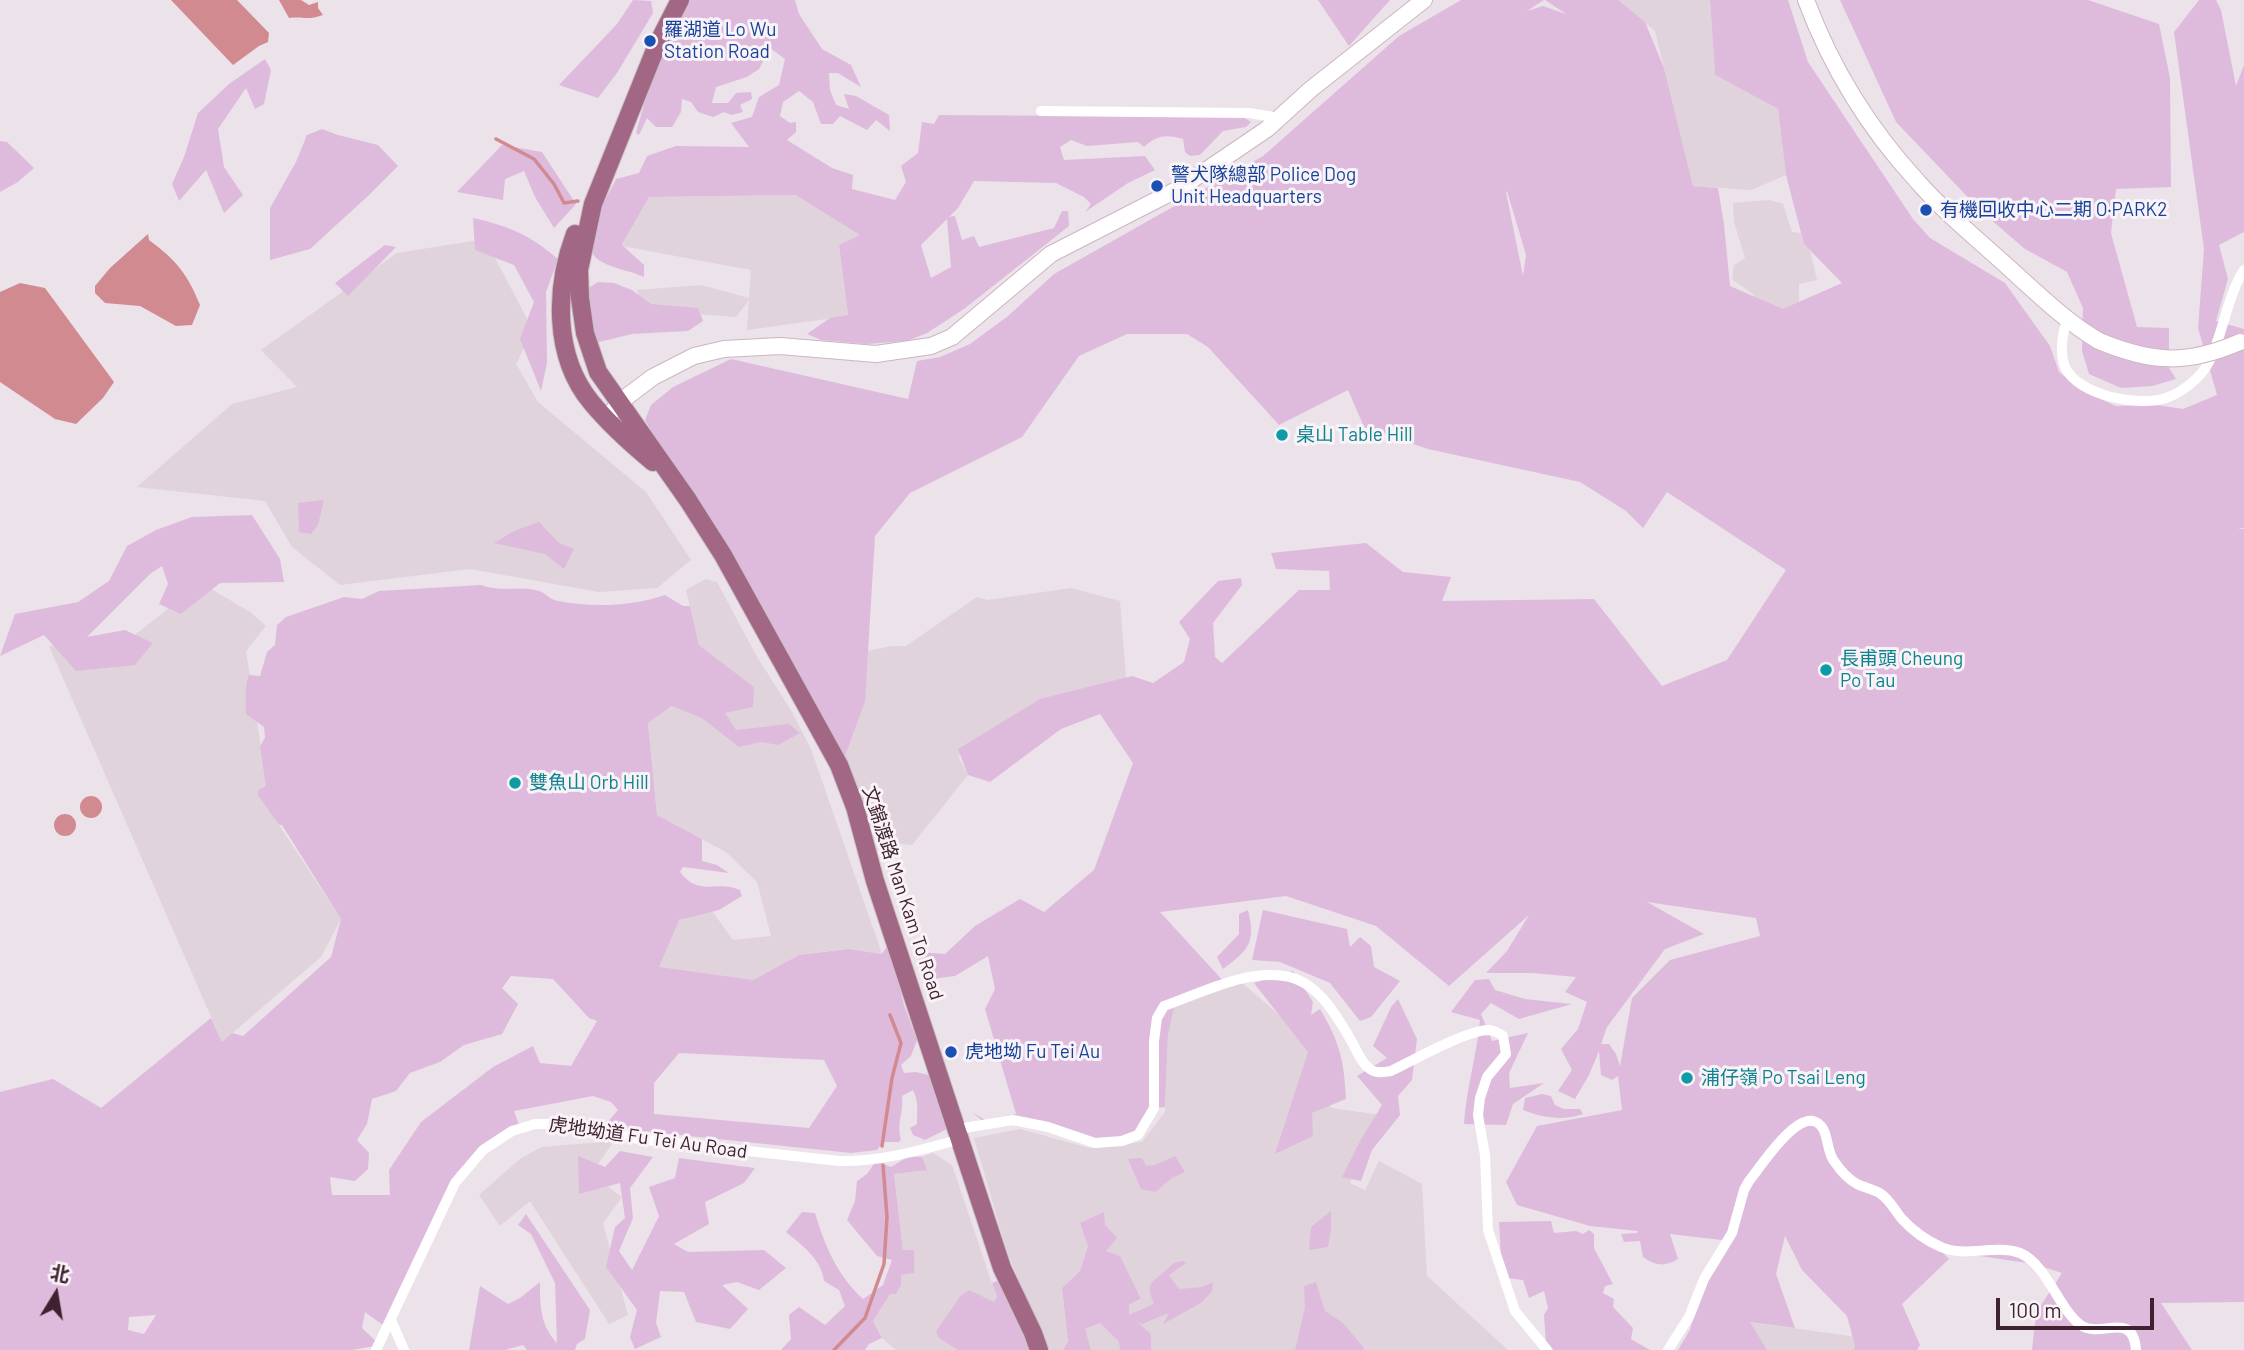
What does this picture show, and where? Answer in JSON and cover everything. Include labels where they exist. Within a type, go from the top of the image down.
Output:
[{"type":"main road","name":"文錦渡路 Man Kam To Road","points":[[669,475],[619,434],[581,387],[568,356],[560,316],[562,285],[570,247],[593,204],[653,55],[680,0]]},
{"type":"main road","name":"文錦渡路 Man Kam To Road","points":[[593,204],[579,270],[581,314],[598,372],[688,500],[723,555],[837,759],[855,807],[876,881],[1002,1268],[1039,1350]]},
{"type":"street","points":[[605,418],[653,377],[694,356],[724,349],[780,346],[876,354],[920,348],[952,337],[1051,254],[1180,188],[1267,130],[1311,89],[1424,0]]},
{"type":"street","points":[[1806,0],[1847,86],[1900,161],[1951,216],[2067,320],[2099,341],[2124,351],[2165,359],[2200,356],[2242,340]]},
{"type":"street","points":[[1041,111],[1249,113],[1279,118]]},
{"type":"street","points":[[2067,320],[2062,353],[2072,377],[2088,387],[2121,400],[2165,399],[2180,391],[2202,372],[2209,360],[2231,294],[2244,270]]},
{"type":"street","name":"虎地坳道 Fu Tei Au Road","points":[[376,1350],[461,1175],[496,1139],[526,1126],[564,1124],[639,1139],[780,1156],[855,1161],[913,1153],[959,1134],[1013,1120],[1048,1127],[1095,1143],[1122,1141],[1138,1135],[1154,1108],[1154,1041],[1157,1018],[1164,1006],[1245,977],[1281,975],[1305,983],[1330,1007],[1370,1070],[1391,1071],[1486,1030],[1503,1036],[1506,1054],[1481,1088],[1478,1115],[1485,1155],[1488,1230],[1515,1311],[1547,1350]]},
{"type":"street","points":[[1668,1350],[1689,1317],[1704,1279],[1732,1233],[1749,1181],[1792,1129],[1801,1122],[1810,1120],[1823,1128],[1832,1158],[1845,1174],[1857,1184],[1884,1196],[1920,1236],[1953,1252],[2007,1251],[2021,1254],[2037,1268],[2078,1323],[2089,1328],[2124,1328],[2132,1335],[2136,1350]]},
{"type":"street","points":[[391,1320],[404,1350]]},
{"type":"shaded area","points":[[171,0],[237,0],[269,33],[268,42],[233,65]]},
{"type":"shaded area","points":[[279,0],[301,0],[309,5],[318,2],[318,8],[323,15],[289,18]]},
{"type":"shaded area","points":[[633,0],[651,1],[653,13],[617,73],[598,98],[559,85],[617,24]]},
{"type":"shaded area","points":[[681,0],[795,0],[799,14],[822,49],[851,65],[861,87],[838,73],[829,73],[830,90],[836,105],[849,109],[844,94],[856,96],[889,115],[890,131],[876,120],[867,130],[840,116],[833,124],[821,124],[813,102],[799,91],[783,102],[780,116],[790,123],[796,122],[796,132],[787,140],[832,168],[853,175],[852,189],[895,200],[906,182],[901,166],[918,153],[922,122],[934,124],[939,115],[1243,117],[1251,122],[1246,127],[1223,131],[1200,155],[1190,156],[1185,152],[1183,139],[1172,136],[1158,138],[1144,147],[1138,142],[1087,146],[1071,140],[1060,147],[1064,160],[1145,156],[1155,170],[1128,183],[1085,212],[1091,204],[1084,197],[1056,183],[974,181],[958,208],[949,217],[955,216],[962,240],[974,236],[979,247],[1054,228],[1062,211],[1068,211],[1069,226],[964,309],[927,333],[907,341],[866,344],[821,340],[807,334],[830,318],[848,315],[839,245],[860,235],[796,195],[649,197],[622,245],[644,265],[644,277],[602,262],[594,255],[591,234],[616,179],[639,173],[647,156],[676,146],[749,147],[731,123],[752,117],[759,97],[779,85],[785,59],[770,48],[759,69],[747,77],[716,87],[712,103],[728,103],[736,93],[751,92],[752,99],[740,105],[743,112],[732,115],[724,112],[713,117],[698,112],[691,102],[682,99],[681,112],[672,127],[656,127],[647,118],[639,135],[636,133],[649,86]],"holes":[[[947,219],[951,267],[931,278],[921,245]]]},
{"type":"shaded area","points":[[1318,0],[1390,0],[1349,46]]},
{"type":"shaded area","points":[[1461,0],[1544,0],[1527,11],[1543,6],[1566,14],[1545,0],[1618,0],[1645,22],[1664,68],[1693,186],[1718,188],[1730,286],[1783,309],[1842,283],[1804,244],[1786,175],[1778,109],[1715,75],[1710,0],[1788,0],[1808,62],[1913,219],[1930,238],[2005,283],[2050,346],[2059,372],[2083,391],[2116,406],[2157,405],[2183,409],[2217,395],[2198,328],[2204,249],[2174,32],[2199,0],[2216,0],[2221,10],[2236,86],[2244,65],[2244,232],[2219,245],[2228,279],[2216,321],[2244,329],[2244,528],[2237,529],[2244,529],[2244,1302],[2161,1303],[2192,1350],[2032,1350],[2036,1313],[2062,1273],[2034,1264],[1953,1252],[1930,1240],[1949,1259],[1902,1304],[1920,1345],[1917,1350],[1854,1350],[1847,1316],[1802,1270],[1785,1236],[1776,1274],[1795,1328],[1750,1322],[1767,1350],[1678,1350],[1690,1330],[1704,1279],[1722,1240],[1670,1234],[1678,1259],[1656,1264],[1643,1257],[1640,1241],[1624,1242],[1621,1234],[1638,1231],[1590,1226],[1517,1205],[1506,1182],[1537,1126],[1622,1110],[1618,1076],[1612,1080],[1601,1075],[1599,1051],[1575,1099],[1558,1091],[1572,1070],[1561,1049],[1578,1029],[1587,1002],[1565,992],[1576,977],[1486,973],[1507,951],[1529,915],[1449,986],[1376,926],[1286,896],[1160,912],[1226,984],[1174,1008],[1168,1035],[1165,1107],[1154,1108],[1133,1137],[1098,1142],[1012,1118],[985,1123],[972,1112],[985,1120],[1016,1114],[985,1009],[995,989],[988,956],[955,976],[924,980],[917,952],[945,954],[975,926],[1020,899],[1044,912],[1094,870],[1133,763],[1100,714],[1061,729],[990,782],[968,775],[958,749],[1040,699],[1132,676],[1153,683],[1184,662],[1190,639],[1179,622],[1218,581],[1241,578],[1242,585],[1213,623],[1215,657],[1222,663],[1299,590],[1330,590],[1329,571],[1276,569],[1271,553],[1366,543],[1403,572],[1451,577],[1442,601],[1594,599],[1662,686],[1727,660],[1786,570],[1667,492],[1643,528],[1626,511],[1580,482],[1428,449],[1364,427],[1348,390],[1279,425],[1208,347],[1187,334],[1127,334],[1079,356],[1022,437],[910,493],[875,536],[865,701],[845,756],[728,546],[705,509],[672,468],[645,420],[651,405],[673,387],[731,359],[908,399],[917,361],[940,357],[970,344],[1008,316],[1054,274],[1263,156],[1399,36]],"holes":[[[1506,192],[1526,255],[1523,276]],[[1647,902],[1756,918],[1760,936],[1670,960],[1632,998],[1620,1066],[1609,1044],[1601,1044],[1607,1027],[1665,949],[1704,934]]]},
{"type":"shaded area","points":[[1618,0],[1710,0],[1715,75],[1778,109],[1786,175],[1751,190],[1693,186],[1655,31]]},
{"type":"shaded area","points":[[1840,0],[2088,0],[2159,24],[2170,78],[2171,187],[2116,189],[2111,233],[2137,327],[2169,328],[2169,368],[2176,379],[2152,386],[2121,388],[2089,374],[2082,351],[2083,308],[2067,272],[2025,249],[1982,212],[1896,122]]},
{"type":"shaded area","points":[[265,59],[271,70],[264,104],[255,109],[246,88],[218,129],[224,167],[243,195],[224,213],[206,170],[179,201],[172,184],[198,113],[229,84]]},
{"type":"shaded area","points":[[322,129],[378,145],[398,166],[310,249],[270,260],[270,208],[296,162],[307,135]]},
{"type":"shaded area","points":[[0,141],[7,142],[34,168],[18,182],[0,192]]},
{"type":"shaded area","points":[[502,145],[542,152],[576,204],[554,228],[535,197],[524,171],[505,179],[503,200],[457,192]]},
{"type":"shaded area","points":[[800,195],[861,235],[839,245],[848,316],[747,330],[749,300],[736,317],[643,310],[637,290],[701,285],[749,298],[751,270],[622,246],[649,197]]},
{"type":"shaded area","points":[[1769,200],[1783,204],[1792,232],[1801,233],[1804,244],[1810,250],[1817,280],[1799,284],[1799,313],[1757,315],[1754,295],[1732,279],[1734,265],[1745,258],[1734,222],[1733,203]]},
{"type":"shaded area","points":[[473,218],[518,232],[558,259],[546,292],[547,363],[541,391],[520,339],[534,302],[514,265],[475,250]]},
{"type":"shaded area","points":[[148,234],[149,240],[180,268],[195,294],[200,305],[192,325],[176,326],[140,306],[105,303],[95,293],[95,286],[110,268]]},
{"type":"shaded area","points":[[485,239],[533,330],[516,364],[538,402],[646,492],[691,560],[657,588],[599,592],[470,569],[340,585],[292,547],[265,501],[137,487],[232,404],[297,387],[261,350],[397,253]]},
{"type":"shaded area","points":[[385,245],[396,247],[348,296],[335,283]]},
{"type":"shaded area","points":[[598,282],[614,283],[632,290],[651,304],[698,308],[703,321],[688,331],[632,334],[595,343],[584,291]]},
{"type":"shaded area","points":[[20,283],[45,288],[114,382],[103,398],[76,424],[55,419],[0,382],[0,292]]},
{"type":"shaded area","points":[[324,500],[318,525],[311,534],[299,532],[298,503]]},
{"type":"shaded area","points":[[252,515],[280,559],[284,582],[220,583],[181,614],[159,604],[168,584],[162,566],[150,574],[87,637],[125,630],[153,643],[135,665],[76,671],[44,635],[0,656],[15,614],[78,602],[109,581],[127,546],[156,530],[192,517]]},
{"type":"shaded area","points":[[539,522],[559,543],[574,549],[564,569],[545,554],[494,543],[514,531]]},
{"type":"shaded area","points":[[706,579],[717,582],[811,749],[882,954],[844,949],[799,955],[753,980],[686,973],[631,962],[679,920],[712,911],[733,940],[771,936],[757,882],[726,852],[657,815],[648,723],[674,705],[754,687],[699,645],[686,590]]},
{"type":"shaded area","points":[[201,583],[250,612],[266,626],[246,651],[271,813],[341,919],[321,957],[222,1042],[49,646],[118,648]]},
{"type":"shaded area","points":[[481,585],[532,589],[555,600],[585,605],[626,604],[665,595],[683,606],[690,606],[699,645],[754,687],[753,707],[725,713],[736,730],[789,724],[800,733],[778,745],[761,742],[739,747],[702,718],[672,706],[648,723],[657,815],[702,839],[702,861],[717,865],[729,873],[683,867],[680,872],[694,884],[731,887],[740,890],[742,896],[719,910],[679,920],[659,967],[753,980],[799,955],[848,949],[882,954],[889,943],[904,1005],[917,1040],[911,1056],[901,1065],[904,1073],[916,1072],[933,1076],[951,1127],[925,1140],[913,1135],[910,1128],[917,1124],[917,1111],[913,1090],[902,1096],[899,1142],[883,1142],[877,1150],[851,1153],[641,1131],[606,1124],[618,1110],[611,1102],[593,1096],[514,1111],[520,1128],[495,1137],[457,1172],[391,1331],[365,1312],[362,1328],[380,1345],[352,1350],[0,1350],[0,1092],[53,1079],[101,1108],[211,1018],[222,1042],[232,1033],[243,1036],[331,957],[341,919],[282,825],[279,825],[258,795],[258,790],[266,786],[260,746],[265,738],[264,727],[246,714],[246,684],[249,675],[260,676],[267,652],[275,645],[277,625],[286,617],[344,597],[362,599],[379,591]],"holes":[[[511,976],[553,979],[589,1018],[597,1021],[571,1066],[540,1063],[533,1046],[493,1067],[421,1122],[389,1170],[390,1195],[332,1195],[330,1177],[355,1181],[368,1169],[369,1153],[357,1140],[367,1124],[372,1099],[396,1091],[410,1073],[440,1062],[464,1045],[502,1034],[518,1004],[502,988]],[[679,1053],[824,1060],[837,1086],[809,1128],[654,1114],[654,1083]],[[156,1315],[144,1334],[128,1330],[129,1317]]]},
{"type":"shaded area","points":[[1071,588],[1120,601],[1126,678],[1036,707],[958,756],[968,775],[912,845],[881,842],[869,835],[828,713],[833,658],[892,646],[906,646],[977,597],[988,600]]},
{"type":"shaded area","points":[[91,796],[101,803],[102,807],[95,817],[91,818],[81,811],[80,807],[87,797]]},
{"type":"shaded area","points":[[65,814],[75,821],[76,825],[69,835],[65,836],[55,829],[54,825],[61,815]]},
{"type":"shaded area","points":[[1248,910],[1251,930],[1248,944],[1239,956],[1223,969],[1217,957],[1239,934],[1239,914]]},
{"type":"shaded area","points":[[1263,910],[1347,929],[1350,947],[1360,937],[1371,946],[1374,967],[1400,981],[1371,1017],[1360,1021],[1330,983],[1280,962],[1252,960]]},
{"type":"shaded area","points":[[1293,971],[1313,1002],[1311,1015],[1320,1009],[1332,1032],[1342,1062],[1346,1099],[1312,1113],[1313,1136],[1275,1154],[1308,1052],[1254,983]]},
{"type":"shaded area","points":[[1489,979],[1495,990],[1525,999],[1572,1004],[1519,1019],[1491,1003],[1481,1014],[1492,1041],[1528,1033],[1509,1073],[1510,1088],[1544,1083],[1513,1104],[1506,1125],[1464,1124],[1480,1020],[1451,1012],[1475,980]]},
{"type":"shaded area","points":[[1242,983],[1329,1057],[1319,1092],[1332,1108],[1380,1115],[1350,1183],[1365,1190],[1379,1161],[1422,1184],[1427,1276],[1508,1350],[1151,1350],[1150,1334],[1128,1316],[1129,1305],[1141,1300],[1088,1246],[1080,1271],[1062,1288],[1068,1341],[1063,1350],[1049,1350],[1007,1252],[974,1138],[1020,1129],[1089,1148],[1142,1142],[1165,1112],[1168,1035],[1174,1007]]},
{"type":"shaded area","points":[[1398,999],[1417,1039],[1412,1080],[1398,1096],[1400,1115],[1372,1150],[1361,1181],[1342,1177],[1382,1105],[1357,1076],[1387,1058],[1373,1046],[1391,1007]]},
{"type":"shaded area","points":[[1542,1094],[1551,1096],[1555,1105],[1564,1109],[1580,1109],[1583,1114],[1553,1118],[1523,1110],[1525,1098]]},
{"type":"shaded area","points":[[614,1141],[591,1174],[622,1197],[603,1223],[628,1315],[609,1324],[530,1201],[500,1226],[479,1195],[521,1158],[542,1147]]},
{"type":"shaded area","points":[[620,1151],[653,1157],[630,1188],[633,1218],[619,1251],[632,1270],[659,1216],[649,1187],[675,1178],[679,1158],[755,1168],[744,1183],[705,1202],[709,1224],[674,1244],[688,1252],[764,1250],[786,1268],[759,1290],[737,1282],[722,1285],[748,1309],[730,1329],[696,1322],[684,1292],[660,1291],[656,1323],[661,1337],[635,1349],[630,1337],[637,1310],[606,1267],[615,1227],[625,1218],[620,1183],[579,1194],[578,1156],[605,1167]]},
{"type":"shaded area","points":[[933,1153],[952,1165],[997,1298],[994,1303],[969,1291],[958,1298],[936,1331],[959,1350],[896,1350],[882,1338],[873,1321],[901,1275],[914,1273],[903,1250],[894,1174],[924,1170],[922,1157]]},
{"type":"shaded area","points":[[909,1156],[922,1157],[927,1170],[894,1174],[903,1250],[914,1250],[914,1273],[901,1275],[901,1285],[896,1294],[890,1294],[873,1321],[882,1338],[869,1344],[865,1350],[781,1350],[791,1339],[789,1315],[799,1307],[825,1325],[845,1306],[839,1290],[824,1281],[815,1260],[786,1232],[802,1212],[815,1213],[833,1259],[846,1280],[863,1299],[883,1285],[892,1260],[877,1256],[847,1220],[855,1201],[857,1181],[867,1174],[876,1161],[891,1167]]},
{"type":"shaded area","points":[[1175,1156],[1185,1172],[1172,1178],[1155,1192],[1141,1189],[1128,1159],[1142,1158],[1146,1166]]},
{"type":"shaded area","points":[[1331,1211],[1328,1247],[1309,1250],[1311,1227]]},
{"type":"shaded area","points":[[1104,1212],[1105,1225],[1117,1238],[1106,1251],[1120,1256],[1141,1299],[1129,1305],[1129,1315],[1154,1304],[1150,1285],[1177,1262],[1186,1263],[1169,1275],[1179,1289],[1202,1287],[1213,1282],[1212,1291],[1201,1303],[1163,1324],[1169,1313],[1142,1324],[1135,1320],[1151,1334],[1151,1350],[1120,1350],[1119,1342],[1100,1323],[1085,1329],[1091,1350],[1063,1350],[1068,1341],[1062,1288],[1080,1271],[1088,1246],[1080,1223]]},
{"type":"shaded area","points":[[526,1214],[590,1310],[585,1339],[577,1344],[575,1350],[527,1350],[523,1345],[505,1350],[469,1350],[480,1286],[508,1304],[540,1282],[544,1322],[557,1343],[555,1283],[531,1234],[518,1225]]},
{"type":"shaded area","points":[[1551,1221],[1554,1233],[1576,1231],[1583,1234],[1589,1230],[1594,1234],[1594,1248],[1613,1284],[1605,1286],[1603,1293],[1614,1299],[1613,1307],[1633,1328],[1631,1339],[1650,1350],[1554,1350],[1546,1342],[1544,1315],[1548,1308],[1544,1291],[1529,1298],[1523,1280],[1506,1278],[1501,1256],[1499,1222]]},
{"type":"shaded area","points":[[1004,1278],[1030,1350],[958,1350],[939,1338],[936,1331],[960,1296],[969,1290],[994,1302],[997,1297],[992,1283]]},
{"type":"shaded area","points":[[1316,1282],[1325,1311],[1343,1323],[1363,1350],[1295,1350],[1305,1308],[1304,1286]]},
{"type":"shaded area","points":[[1749,1322],[1857,1337],[1854,1350],[1767,1350]]},
{"type":"shaded area","points":[[1100,1323],[1119,1342],[1120,1350],[1091,1350],[1082,1330]]},
{"type":"waterway","points":[[496,139],[534,159],[554,184],[564,203],[578,201]]},
{"type":"waterway","points":[[882,1146],[892,1078],[901,1043],[890,1015]]},
{"type":"waterway","points":[[834,1350],[865,1318],[884,1264],[887,1217],[883,1165]]},
{"type":"place","name":"羅湖道 Lo Wu Station Road","points":[[650,41]]},
{"type":"place","name":"警犬隊總部 Police Dog Unit Headquarters","points":[[1157,186]]},
{"type":"place","name":"有機回收中心二期 O·PARK2","points":[[1926,210]]},
{"type":"place","name":"桌山 Table Hill","points":[[1282,435]]},
{"type":"place","name":"長甫頭 Cheung Po Tau","points":[[1826,670]]},
{"type":"place","name":"雙魚山 Orb Hill","points":[[515,783]]},
{"type":"place","name":"虎地坳 Fu Tei Au","points":[[951,1052]]},
{"type":"place","name":"浦仔嶺 Po Tsai Leng","points":[[1687,1078]]}]
